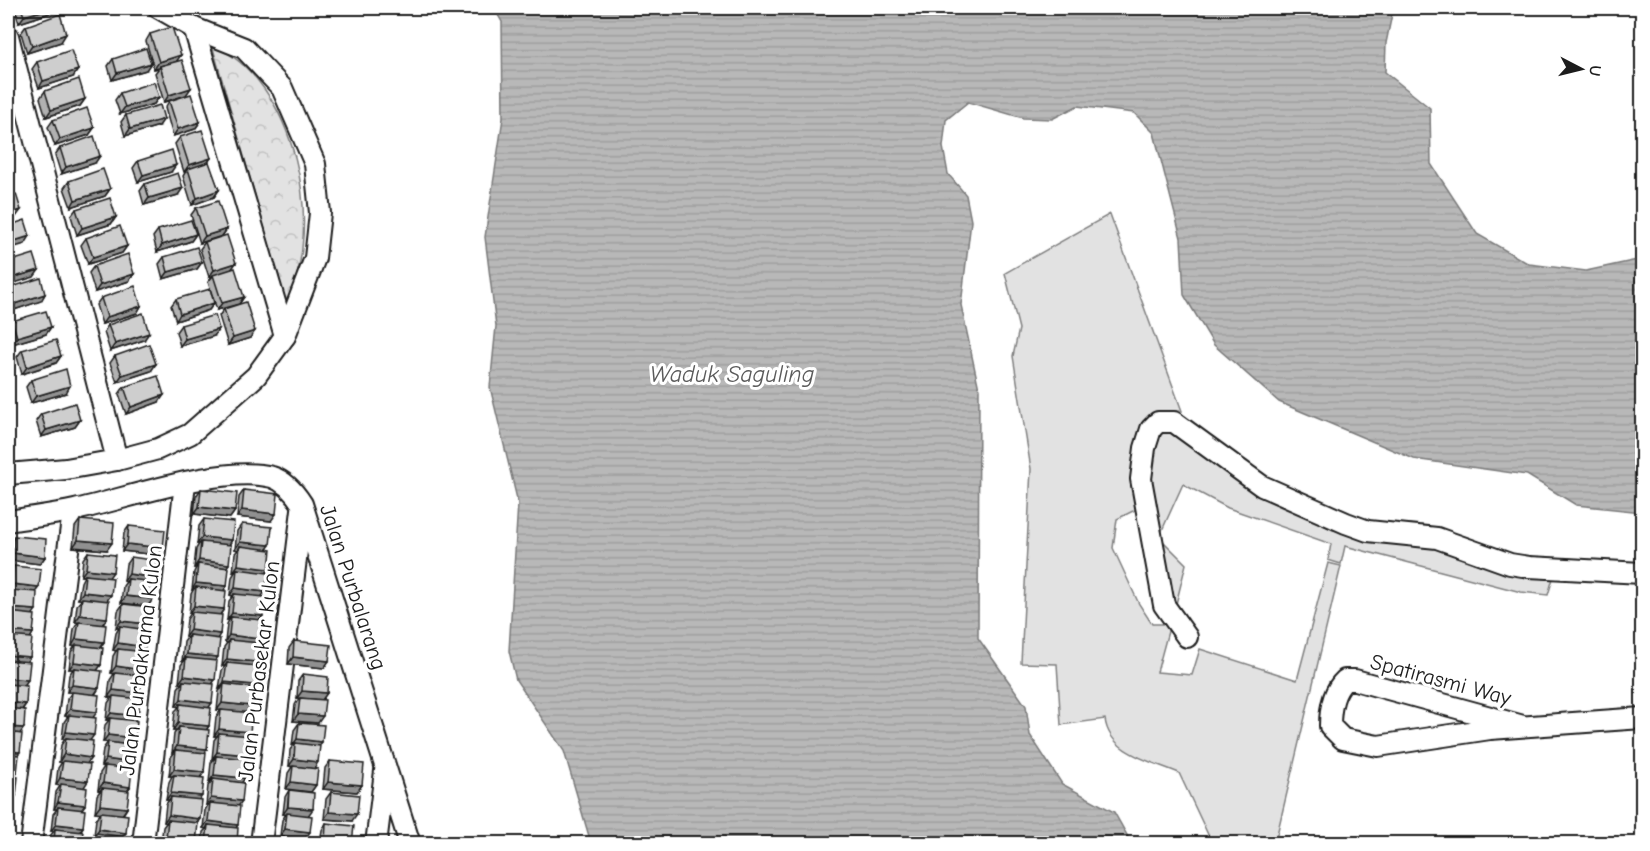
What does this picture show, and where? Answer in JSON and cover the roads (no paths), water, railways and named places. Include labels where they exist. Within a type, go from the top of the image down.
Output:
[{"type":"street","points":[[8,474],[66,469],[117,460],[158,449],[190,434],[256,376],[285,336],[315,258],[320,213],[315,164],[282,87],[244,48],[194,28],[159,8]]},
{"type":"street","points":[[194,28],[285,336]]},
{"type":"street","points":[[8,36],[117,460]]},
{"type":"street","points":[[1187,638],[1175,624],[1164,605],[1141,479],[1145,448],[1151,429],[1158,422],[1174,422],[1188,430],[1262,486],[1368,531],[1437,538],[1510,564],[1529,567],[1642,573]]},
{"type":"street","name":"Jalan Purbalarang","points":[[8,521],[74,511],[185,483],[245,474],[274,477],[294,491],[302,504],[410,843]]},
{"type":"street","name":"Jalan Purbakrama Kulon","points":[[143,843],[185,483]]},
{"type":"street","name":"Jalan Purbasekar Kulon","points":[[261,843],[302,504]]},
{"type":"street","points":[[31,843],[74,511]]},
{"type":"street","name":"Spatirasmi Way","points":[[1523,726],[1355,680],[1345,680],[1339,686],[1330,711],[1330,726],[1342,739],[1378,746],[1523,726],[1642,718]]},
{"type":"street","points":[[376,843],[386,762]]},
{"type":"water","name":"Waduk Saguling","points":[[494,8],[1415,8],[1392,14],[1386,43],[1385,72],[1430,108],[1431,164],[1477,234],[1529,264],[1586,271],[1642,259],[1642,512],[1576,505],[1527,475],[1414,459],[1279,402],[1214,345],[1184,295],[1181,238],[1154,133],[1134,113],[1077,106],[1052,119],[1023,118],[968,102],[946,120],[943,147],[948,174],[966,195],[971,221],[961,305],[979,389],[978,638],[1026,706],[1030,735],[1062,784],[1114,812],[1128,837],[1124,844],[591,843],[564,751],[516,680],[509,651],[518,503],[490,387],[496,326],[485,237],[503,118],[502,22]]}]
